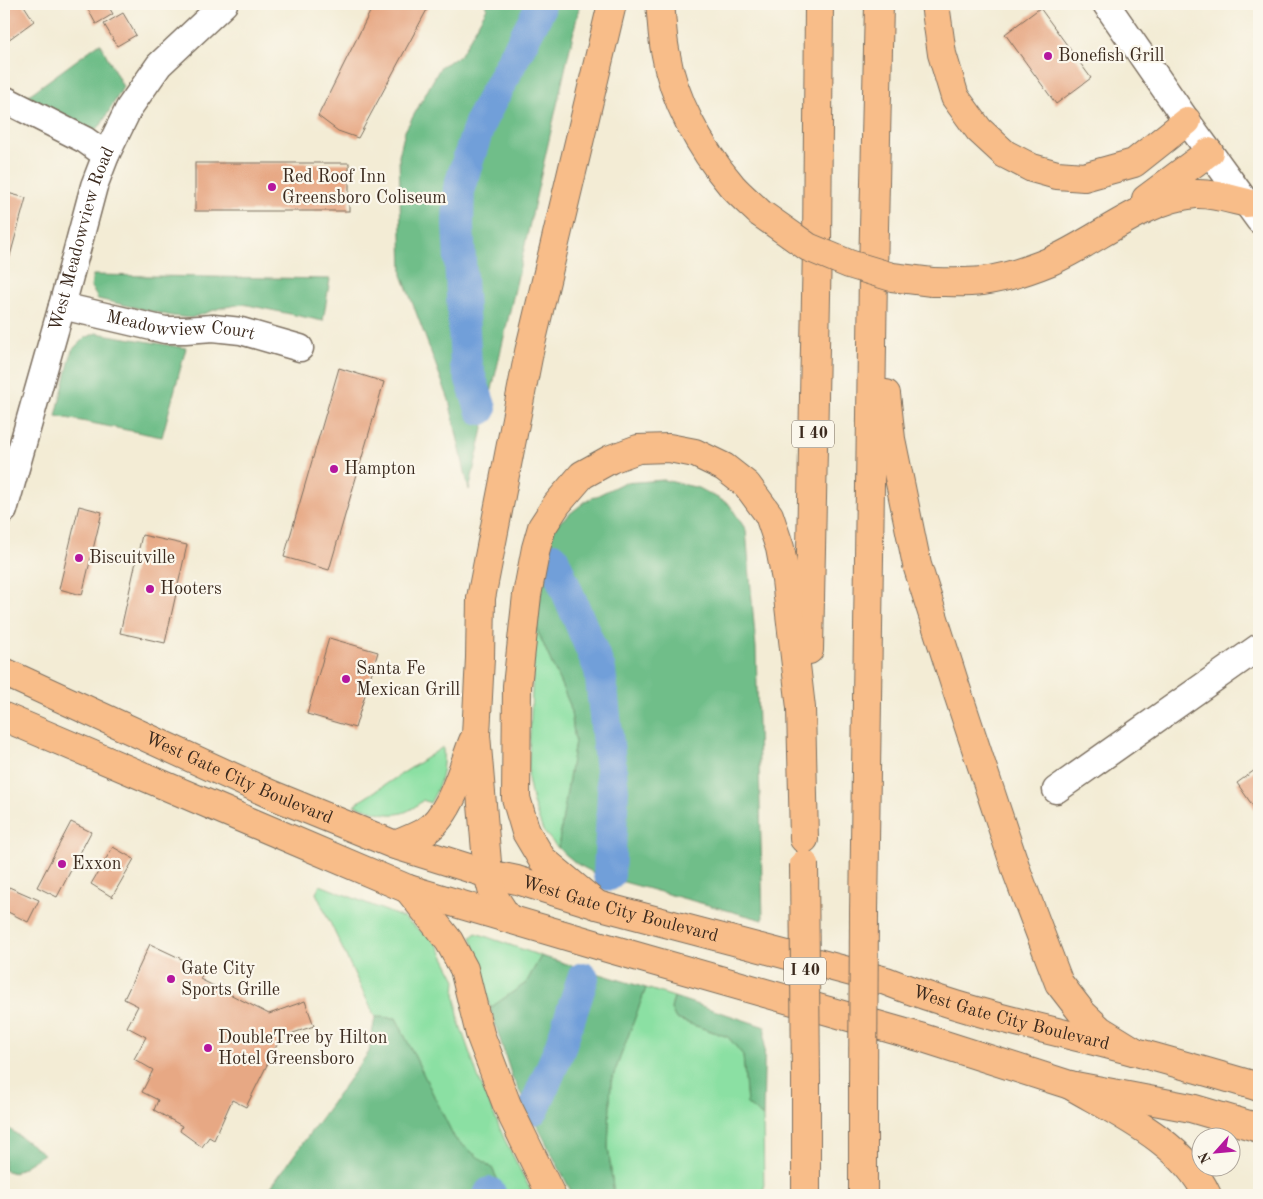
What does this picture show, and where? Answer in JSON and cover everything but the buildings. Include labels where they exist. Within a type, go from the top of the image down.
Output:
[{"type":"main road","points":[[507,918],[494,897],[488,874],[476,735],[483,583],[529,352],[612,4]]},
{"type":"main road","points":[[660,4],[665,50],[677,94],[691,125],[710,157],[733,187],[760,212],[808,247],[849,264],[892,277],[932,282],[981,281],[1012,275],[1052,261],[1114,226],[1158,204],[1180,196],[1211,195],[1253,211]]},
{"type":"main road","name":"I 40","points":[[806,1195],[804,851],[817,246],[819,4]]},
{"type":"main road","points":[[863,1195],[864,913],[873,273],[879,4]]},
{"type":"main road","points":[[935,4],[942,54],[956,97],[979,130],[1005,154],[1032,168],[1057,175],[1084,177],[1134,163],[1187,121]]},
{"type":"main road","points":[[1114,226],[1209,152]]},
{"type":"main road","points":[[873,273],[891,439],[917,565],[1018,874],[1059,983],[1083,1014],[1100,1030],[1134,1051]]},
{"type":"main road","points":[[597,905],[542,859],[526,832],[516,798],[517,686],[527,595],[542,527],[557,504],[582,475],[638,448],[669,448],[695,453],[724,466],[747,485],[769,515],[780,548],[786,580],[801,708],[804,851]]},
{"type":"main road","name":"West Gate City Boulevard","points":[[4,672],[270,794],[395,845],[597,905],[886,981],[981,1013],[1134,1051],[1259,1087]]},
{"type":"main road","name":"West Gate City Boulevard","points":[[4,716],[408,889],[923,1038],[1070,1085],[1191,1108],[1259,1128]]},
{"type":"main road","points":[[395,845],[425,831],[441,817],[450,801],[476,735]]},
{"type":"main road","points":[[408,889],[449,941],[464,969],[480,1034],[507,1105],[551,1195]]},
{"type":"main road","points":[[1070,1085],[1137,1125],[1173,1150],[1201,1181],[1207,1195]]},
{"type":"street","name":"West Meadowview Road","points":[[4,510],[94,186],[106,155],[129,108],[159,65],[224,4]]},
{"type":"street","points":[[1106,4],[1209,152],[1253,211]]},
{"type":"street","points":[[4,100],[84,140],[106,155]]},
{"type":"street","points":[[4,118],[74,152],[106,155]]},
{"type":"street","name":"Meadowview Court","points":[[62,306],[165,330],[213,328],[240,331],[300,348]]},
{"type":"street","points":[[1056,790],[1259,647]]},
{"type":"green space","points":[[485,4],[580,4],[469,490],[449,400],[402,275],[399,156],[405,131],[441,66],[460,56],[487,8]]},
{"type":"green space","points":[[100,43],[123,87],[101,125],[96,129],[89,130],[22,100]]},
{"type":"green space","points":[[93,275],[330,279],[323,321],[243,304],[220,308],[191,318],[172,316],[98,299],[91,287]]},
{"type":"green space","points":[[96,333],[186,348],[162,437],[56,416],[72,350],[83,339]]},
{"type":"green space","points":[[664,480],[699,488],[729,504],[746,530],[756,648],[763,920],[598,875],[577,864],[558,848],[575,741],[570,705],[535,625],[553,527],[586,501],[623,483]]},
{"type":"green space","points":[[535,625],[570,705],[575,741],[558,848],[543,831],[533,803],[528,778]]},
{"type":"green space","points":[[443,747],[441,776],[430,803],[423,800],[406,812],[398,814],[382,813],[354,805]]},
{"type":"green space","points":[[320,885],[404,918],[423,933],[432,934],[456,980],[455,993],[459,1022],[478,1077],[504,1138],[533,1195],[505,1195],[492,1168],[455,1139],[396,1018],[375,1017],[316,893]]},
{"type":"green space","points":[[476,933],[541,956],[526,983],[490,1008],[479,960],[471,937]]},
{"type":"green space","points":[[541,956],[646,988],[611,1082],[608,1147],[614,1195],[573,1195],[512,1077],[490,1008],[526,983]]},
{"type":"green space","points":[[646,988],[674,997],[671,1009],[676,1019],[728,1037],[743,1055],[747,1104],[763,1117],[764,1195],[614,1195],[608,1147],[611,1082]]},
{"type":"green space","points":[[674,997],[765,1027],[763,1117],[747,1104],[743,1055],[728,1037],[676,1019],[671,1009]]},
{"type":"green space","points":[[375,1017],[396,1018],[455,1139],[492,1168],[505,1195],[265,1195],[369,1052]]},
{"type":"green space","points":[[4,1125],[44,1154],[14,1173],[4,1170]]},
{"type":"waterway","points":[[481,409],[466,365],[458,225],[459,188],[481,120],[539,10],[540,4]]},
{"type":"waterway","points":[[553,558],[600,670],[613,790],[609,875]]},
{"type":"waterway","points":[[534,1109],[559,1050],[583,978]]},
{"type":"place","name":"Bonefish Grill","points":[[1048,56]]},
{"type":"place","name":"Red Roof Inn Greensboro Coliseum","points":[[272,187]]},
{"type":"place","name":"Hampton","points":[[334,469]]},
{"type":"place","name":"Biscuitville","points":[[79,558]]},
{"type":"place","name":"Hooters","points":[[150,589]]},
{"type":"place","name":"Santa Fe Mexican Grill","points":[[346,679]]},
{"type":"place","name":"Exxon","points":[[62,864]]},
{"type":"place","name":"Gate City Sports Grille","points":[[171,979]]},
{"type":"place","name":"DoubleTree by Hilton Hotel Greensboro","points":[[208,1048]]}]
